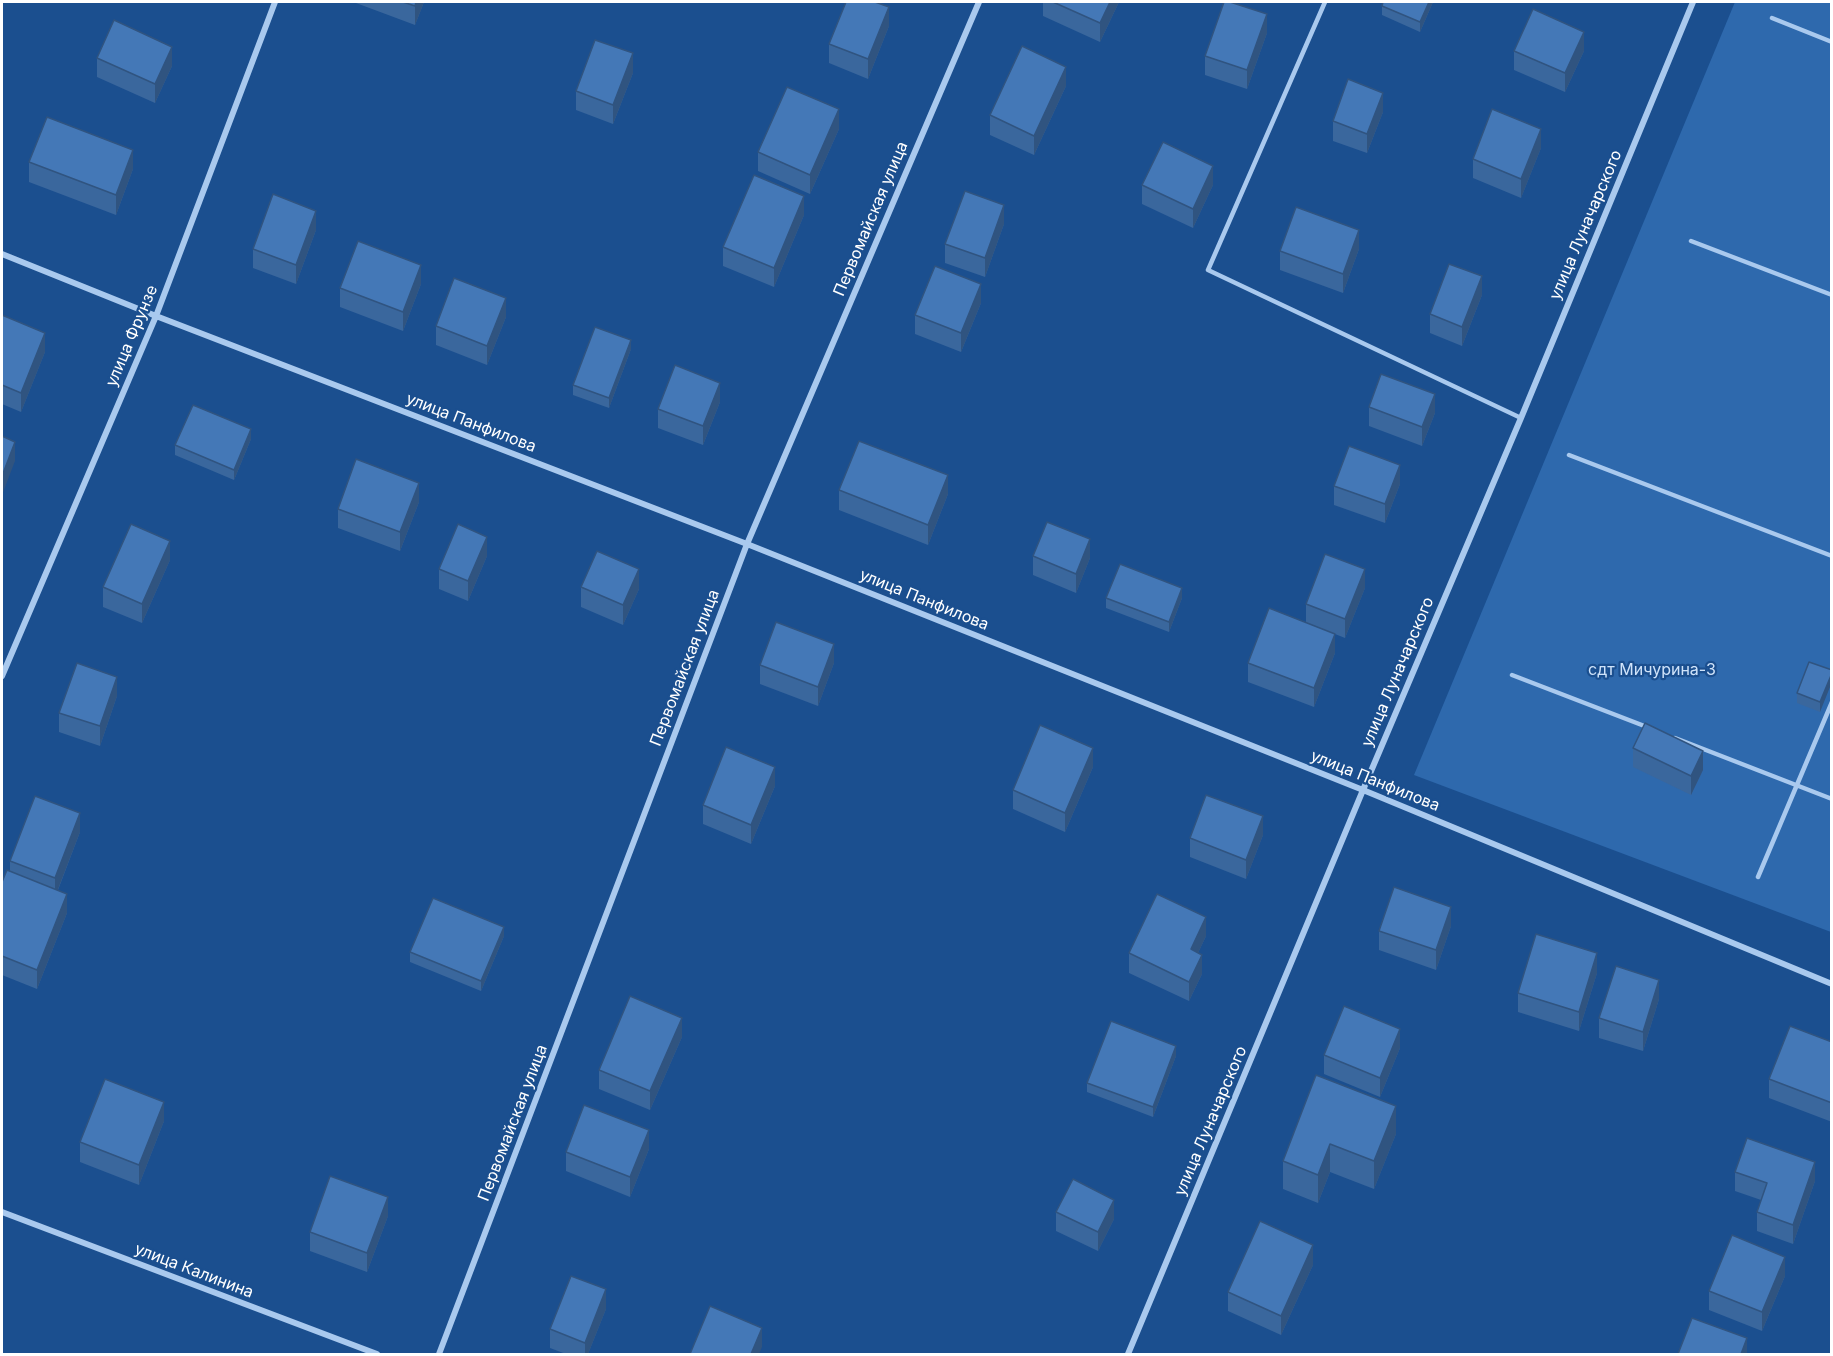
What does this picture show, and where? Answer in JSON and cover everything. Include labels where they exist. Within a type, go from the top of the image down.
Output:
[{"type":"street","name":"улица Фрунзе","points":[[2,676],[156,316],[275,2]]},
{"type":"street","name":"Первомайская улица","points":[[440,1354],[747,544],[979,2]]},
{"type":"street","name":"улица Луначарского","points":[[1128,1354],[1693,2]]},
{"type":"street","name":"улица Панфилова","points":[[2,254],[156,316],[747,544],[1363,790],[1832,984]]},
{"type":"street","name":"улица Калинина","points":[[2,1212],[376,1354]]},
{"type":"lane","points":[[1325,2],[1208,270],[1521,418]]},
{"type":"lane","points":[[1772,18],[1832,42]]},
{"type":"lane","points":[[1691,241],[1832,295]]},
{"type":"lane","points":[[1569,455],[1832,556]]},
{"type":"lane","points":[[1512,675],[1655,730]]},
{"type":"lane","points":[[1758,878],[1832,702]]},
{"type":"lane","points":[[1666,735],[1832,799]]},
{"type":"green space","name":"сдт Мичурина-3","points":[[1735,2],[1831,2],[1831,932],[1414,775]]},
{"type":"building","points":[[403,2],[416,2],[415,6]]},
{"type":"building","points":[[846,2],[875,2],[889,7],[868,59],[829,44]]},
{"type":"building","points":[[1053,2],[1110,2],[1100,23]]},
{"type":"building","points":[[1224,2],[1267,14],[1247,70],[1205,56]]},
{"type":"building","points":[[1383,2],[1429,2],[1420,22],[1382,6]]},
{"type":"building","points":[[1533,9],[1584,32],[1565,73],[1514,51]]},
{"type":"building","points":[[114,20],[172,47],[155,84],[97,58]]},
{"type":"building","points":[[595,40],[633,53],[613,105],[576,91]]},
{"type":"building","points":[[1022,46],[1066,67],[1034,136],[990,115]]},
{"type":"building","points":[[1348,79],[1383,93],[1367,134],[1333,121]]},
{"type":"building","points":[[787,87],[839,109],[810,175],[758,152]]},
{"type":"building","points":[[1492,109],[1541,129],[1521,179],[1473,159]]},
{"type":"building","points":[[47,117],[133,150],[116,195],[29,162]]},
{"type":"building","points":[[1163,142],[1213,166],[1193,209],[1142,185]]},
{"type":"building","points":[[754,175],[804,196],[774,268],[723,247]]},
{"type":"building","points":[[965,191],[1004,205],[985,258],[945,244]]},
{"type":"building","points":[[273,194],[316,211],[296,265],[253,249]]},
{"type":"building","points":[[1296,207],[1359,230],[1343,274],[1280,251]]},
{"type":"building","points":[[358,241],[421,265],[403,312],[340,288]]},
{"type":"building","points":[[1449,264],[1482,276],[1462,327],[1430,314]]},
{"type":"building","points":[[935,266],[981,284],[961,333],[915,315]]},
{"type":"building","points":[[454,278],[506,298],[487,346],[436,326]]},
{"type":"building","points":[[2,315],[45,333],[21,393],[2,385]]},
{"type":"building","points":[[595,327],[631,340],[609,398],[573,385]]},
{"type":"building","points":[[675,365],[720,383],[703,426],[658,409]]},
{"type":"building","points":[[1381,374],[1435,394],[1422,427],[1369,407]]},
{"type":"building","points":[[193,405],[251,429],[234,470],[175,445]]},
{"type":"building","points":[[2,436],[15,442],[2,476]]},
{"type":"building","points":[[859,441],[948,475],[928,525],[839,490]]},
{"type":"building","points":[[1349,446],[1400,465],[1385,504],[1334,486]]},
{"type":"building","points":[[356,459],[419,483],[400,532],[338,509]]},
{"type":"building","points":[[1047,522],[1090,539],[1076,574],[1033,556]]},
{"type":"building","points":[[131,524],[170,541],[142,604],[103,587]]},
{"type":"building","points":[[458,524],[487,537],[468,581],[439,569]]},
{"type":"building","points":[[597,551],[639,569],[623,605],[581,587]]},
{"type":"building","points":[[1325,554],[1365,569],[1345,619],[1306,604]]},
{"type":"building","points":[[1120,564],[1182,588],[1169,622],[1106,598]]},
{"type":"building","points":[[1269,608],[1335,634],[1314,688],[1248,663]]},
{"type":"building","points":[[776,622],[834,644],[818,687],[760,665]]},
{"type":"building","points":[[1809,662],[1832,670],[1820,702],[1797,693]]},
{"type":"building","points":[[77,663],[117,677],[100,726],[59,713]]},
{"type":"building","points":[[1645,723],[1703,751],[1691,776],[1633,748]]},
{"type":"building","points":[[1040,725],[1093,748],[1065,813],[1013,790]]},
{"type":"building","points":[[726,747],[775,767],[751,825],[703,805]]},
{"type":"building","points":[[1206,795],[1263,816],[1246,860],[1190,838]]},
{"type":"building","points":[[35,796],[80,813],[55,878],[10,861]]},
{"type":"building","points":[[7,870],[67,894],[37,970],[2,956],[2,882]]},
{"type":"building","points":[[1394,887],[1451,907],[1436,950],[1379,931]]},
{"type":"building","points":[[1157,894],[1206,917],[1191,949],[1202,955],[1189,982],[1129,953]]},
{"type":"building","points":[[433,898],[504,927],[481,981],[410,952]]},
{"type":"building","points":[[1536,934],[1597,953],[1579,1012],[1518,993]]},
{"type":"building","points":[[1616,966],[1659,980],[1643,1032],[1599,1018]]},
{"type":"building","points":[[630,996],[682,1018],[650,1091],[599,1070]]},
{"type":"building","points":[[1344,1006],[1400,1029],[1380,1078],[1324,1055]]},
{"type":"building","points":[[1111,1021],[1176,1046],[1153,1107],[1087,1083]]},
{"type":"building","points":[[1790,1026],[1832,1042],[1832,1103],[1769,1079]]},
{"type":"building","points":[[1316,1075],[1396,1106],[1374,1161],[1330,1144],[1318,1175],[1283,1161]]},
{"type":"building","points":[[105,1079],[164,1102],[139,1165],[80,1142]]},
{"type":"building","points":[[584,1105],[649,1130],[630,1177],[566,1152]]},
{"type":"building","points":[[1747,1138],[1815,1162],[1793,1225],[1757,1212],[1767,1183],[1735,1172]]},
{"type":"building","points":[[330,1176],[388,1197],[367,1253],[310,1232]]},
{"type":"building","points":[[1073,1179],[1114,1200],[1098,1232],[1056,1212]]},
{"type":"building","points":[[1260,1221],[1313,1245],[1281,1316],[1228,1292]]},
{"type":"building","points":[[1732,1235],[1785,1257],[1762,1312],[1709,1291]]},
{"type":"building","points":[[571,1276],[606,1289],[585,1343],[550,1329]]},
{"type":"building","points":[[710,1306],[762,1328],[751,1354],[690,1354]]},
{"type":"building","points":[[1692,1318],[1747,1338],[1741,1354],[1678,1354]]}]
